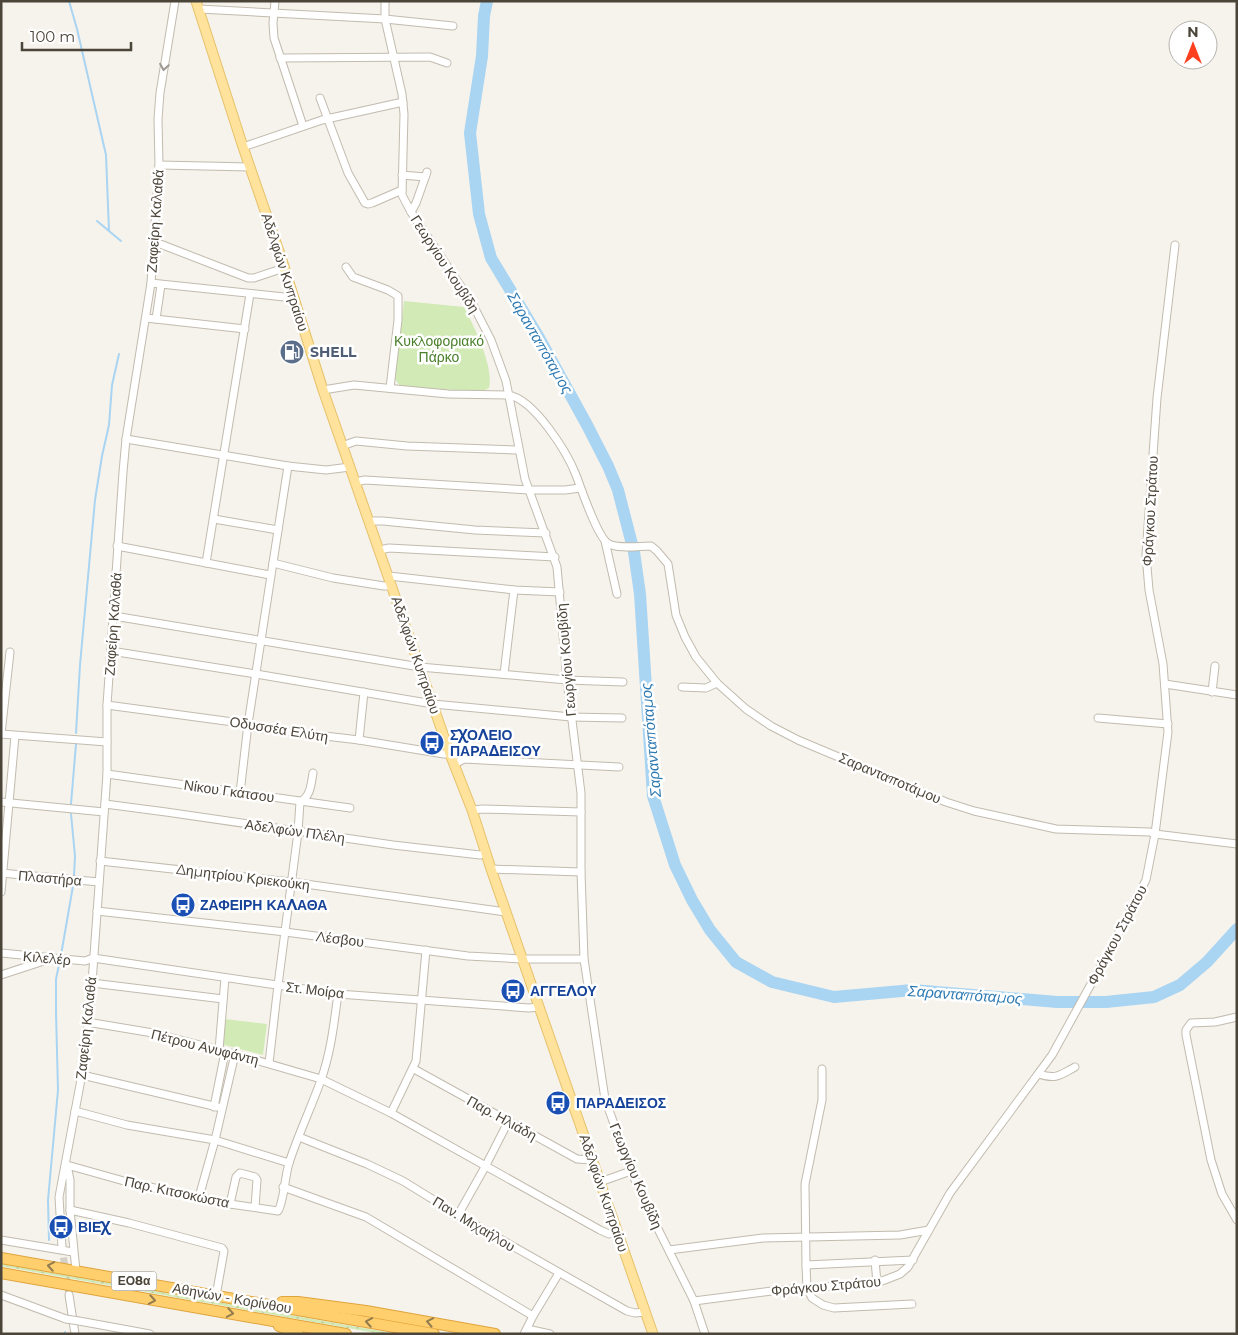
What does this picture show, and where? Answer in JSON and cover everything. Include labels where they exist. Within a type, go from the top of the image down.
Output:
[{"type":"highway","name":"Αθηνών - Κορίνθου","points":[[1,1258],[434,1334]]},
{"type":"highway","name":"Αθηνών - Κορίνθου","points":[[1,1273],[346,1334]]},
{"type":"highway","points":[[254,1302],[298,1302],[366,1311],[495,1334]]},
{"type":"highway","points":[[262,1319],[298,1334]]},
{"type":"main road","name":"Αδελφών Κυπραίου","points":[[198,5],[342,446],[450,754],[472,810],[491,870],[653,1334]]},
{"type":"street","name":"Ζαφείρη Καλαθά","points":[[62,1247],[59,1198],[85,1058],[92,983],[107,774],[108,705],[117,546],[126,439],[151,283],[160,165],[160,93],[175,1]]},
{"type":"street","points":[[274,1],[274,38],[303,126]]},
{"type":"street","name":"Γεωργίου Κουβίδη","points":[[385,1],[385,19],[403,102],[402,195],[411,212],[472,304],[492,340],[506,381],[518,450],[529,490],[555,557],[571,717],[581,793],[584,959],[605,1099],[631,1171],[694,1301],[705,1334]]},
{"type":"street","points":[[198,5],[273,13],[385,19],[453,26]]},
{"type":"street","points":[[280,58],[430,56],[447,63]]},
{"type":"street","points":[[320,98],[348,173],[365,202],[368,204],[372,203],[402,190]]},
{"type":"street","points":[[243,147],[303,126],[403,102]]},
{"type":"street","points":[[160,165],[250,167]]},
{"type":"street","points":[[402,175],[426,174],[411,212]]},
{"type":"street","points":[[155,242],[248,278],[254,278],[284,268]]},
{"type":"street","name":"Φράγκου Στράτου","points":[[694,1301],[704,1298],[877,1283],[900,1274],[913,1260],[950,1193],[992,1134],[1039,1074],[1060,1042],[1146,880],[1155,834],[1168,744],[1161,646],[1146,568],[1146,548],[1159,376],[1175,245]]},
{"type":"street","points":[[346,267],[353,277],[388,290],[398,296],[398,320],[390,388]]},
{"type":"street","points":[[151,283],[294,297]]},
{"type":"street","points":[[156,319],[161,285]]},
{"type":"street","points":[[206,563],[250,294]]},
{"type":"street","points":[[146,318],[245,329]]},
{"type":"street","points":[[323,390],[354,385],[448,394],[508,395],[515,396],[528,404],[549,430],[569,461],[605,542],[617,594]]},
{"type":"street","points":[[126,439],[288,466],[326,470],[350,467]]},
{"type":"street","points":[[342,446],[356,441],[407,446],[518,450]]},
{"type":"street","points":[[240,793],[248,724],[288,466]]},
{"type":"street","points":[[355,482],[365,480],[529,490],[580,488]]},
{"type":"street","points":[[214,519],[278,530]]},
{"type":"street","points":[[369,520],[475,530],[546,533]]},
{"type":"street","name":"Σαρανταποτάμου","points":[[605,542],[621,546],[651,546],[658,551],[668,564],[674,605],[685,636],[696,656],[717,683],[746,709],[798,740],[962,808],[1015,819],[1046,828],[1142,831],[1237,844]]},
{"type":"street","points":[[117,546],[270,576]]},
{"type":"street","points":[[380,550],[389,548],[555,557]]},
{"type":"street","points":[[273,563],[333,578],[392,586]]},
{"type":"street","points":[[389,576],[514,590],[560,592]]},
{"type":"street","points":[[504,674],[514,590]]},
{"type":"street","points":[[114,616],[420,667],[567,680],[623,682]]},
{"type":"street","points":[[112,651],[433,704],[571,717],[622,718]]},
{"type":"street","points":[[10,652],[1,734],[108,742]]},
{"type":"street","points":[[1212,692],[1215,666]]},
{"type":"street","points":[[682,687],[706,688],[717,683]]},
{"type":"street","points":[[1165,684],[1237,695]]},
{"type":"street","points":[[359,740],[364,692]]},
{"type":"street","name":"Οδυσσέα Ελύτη","points":[[108,705],[248,724],[256,728],[359,740],[450,754]]},
{"type":"street","points":[[1098,718],[1168,724]]},
{"type":"street","points":[[1,892],[15,736]]},
{"type":"street","points":[[455,764],[464,759],[619,767]]},
{"type":"street","points":[[269,1063],[298,832],[300,802],[306,799],[310,790],[313,773]]},
{"type":"street","name":"Νίκου Γκάτσου","points":[[107,774],[350,808]]},
{"type":"street","name":"Αδελφών Πλέλη","points":[[1,802],[166,812],[412,847],[480,854],[485,852]]},
{"type":"street","points":[[472,810],[581,812]]},
{"type":"street","name":"Δημητρίου Κριεκούκη","points":[[100,861],[291,882],[506,912]]},
{"type":"street","points":[[491,870],[581,872]]},
{"type":"street","name":"Πλαστήρα","points":[[2,873],[99,882]]},
{"type":"street","name":"Λέσβου","points":[[97,911],[285,932],[468,956],[522,959],[584,959]]},
{"type":"street","points":[[391,1113],[414,1069],[416,1061],[426,950]]},
{"type":"street","name":"Κιλελέρ","points":[[1,953],[85,961],[93,958]]},
{"type":"street","points":[[1,975],[53,958]]},
{"type":"street","name":"Στ. Μοίρα","points":[[93,958],[338,994],[530,1008],[539,1007]]},
{"type":"street","points":[[214,1107],[222,1051],[225,978]]},
{"type":"street","points":[[92,983],[223,1000]]},
{"type":"street","points":[[338,994],[332,1036],[322,1079],[289,1163],[283,1186],[366,1217],[533,1316]]},
{"type":"street","points":[[1237,1017],[1215,1022],[1191,1023],[1186,1030],[1186,1035],[1211,1160],[1222,1194],[1237,1220]]},
{"type":"street","name":"Πέτρου Ανυφάντη","points":[[87,1022],[153,1033],[269,1063],[322,1079],[391,1113],[485,1167],[609,1234],[617,1232]]},
{"type":"street","points":[[199,1198],[215,1140],[234,1054]]},
{"type":"street","points":[[1039,1074],[1049,1078],[1057,1077],[1075,1067]]},
{"type":"street","name":"Παρ. Ηλιάδη","points":[[414,1069],[577,1159],[592,1160]]},
{"type":"street","points":[[822,1070],[822,1100],[805,1184],[807,1288],[812,1298],[823,1305],[834,1308],[912,1304]]},
{"type":"street","points":[[82,1075],[222,1108]]},
{"type":"street","points":[[75,1111],[127,1125],[215,1140],[289,1163]]},
{"type":"street","points":[[458,1215],[508,1122]]},
{"type":"street","name":"Παν. Μιχαήλου","points":[[299,1137],[387,1173],[627,1311],[635,1314],[645,1312]]},
{"type":"street","points":[[66,1165],[70,1180],[70,1210],[76,1271]]},
{"type":"street","name":"Παρ. Κιτσοκώστα","points":[[66,1165],[131,1183],[272,1212],[278,1211],[283,1186]]},
{"type":"street","points":[[600,1182],[631,1171]]},
{"type":"street","points":[[230,1204],[236,1177],[240,1173],[257,1180],[255,1207]]},
{"type":"street","points":[[70,1210],[129,1223],[222,1248],[224,1251],[216,1296]]},
{"type":"street","points":[[669,1250],[736,1240],[805,1236],[900,1235],[929,1230]]},
{"type":"street","points":[[1,1240],[73,1252]]},
{"type":"street","points":[[806,1265],[875,1260],[913,1260]]},
{"type":"street","points":[[875,1260],[877,1283]]},
{"type":"street","points":[[550,1334],[525,1331],[559,1273]]},
{"type":"street","points":[[1,1295],[66,1319],[150,1334]]},
{"type":"street","points":[[69,1295],[75,1334]]},
{"type":"green space","name":"Κυκλοφοριακό Πάρκο","points":[[404,301],[464,307],[478,335],[486,358],[490,379],[489,388],[481,392],[400,386],[395,379]]},
{"type":"green space","points":[[225,1019],[267,1024],[263,1055],[221,1044]]},
{"type":"green space","points":[[1,1264],[397,1334],[382,1334],[1,1266]]},
{"type":"waterway","points":[[69,1],[106,155],[109,231]]},
{"type":"waterway","name":"Σαρανταπόταμος","points":[[487,1],[484,16],[482,56],[470,133],[479,214],[491,258],[538,336],[587,425],[618,490],[634,552],[640,594],[653,796],[675,865],[692,900],[710,930],[736,962],[772,982],[834,997],[913,990],[1057,1002],[1106,1002],[1154,997],[1180,985],[1207,962],[1237,929]]},
{"type":"waterway","points":[[97,221],[121,241]]},
{"type":"waterway","points":[[76,733],[80,665],[95,500],[109,425],[112,385],[119,354]]},
{"type":"waterway","points":[[71,804],[76,744]]},
{"type":"waterway","points":[[71,814],[75,856],[74,875]]},
{"type":"waterway","points":[[61,955],[73,886]]},
{"type":"waterway","points":[[49,1240],[48,1200],[58,1090],[56,979],[59,965]]},
{"type":"tunnel","points":[[62,1247],[69,1295]]},
{"type":"place","name":"SHELL","points":[[292,352]]},
{"type":"place","name":"ΣΧΟΛΕΙΟ ΠΑΡΑΔΕΙΣΟΥ","points":[[432,743]]},
{"type":"place","name":"ΖΑΦΕΙΡΗ ΚΑΛΑΘΑ","points":[[183,905]]},
{"type":"place","name":"ΑΓΓΕΛΟΥ","points":[[513,991]]},
{"type":"place","name":"ΠΑΡΑΔΕΙΣΟΣ","points":[[558,1103]]},
{"type":"place","name":"ΒΙΕΧ","points":[[61,1227]]}]
